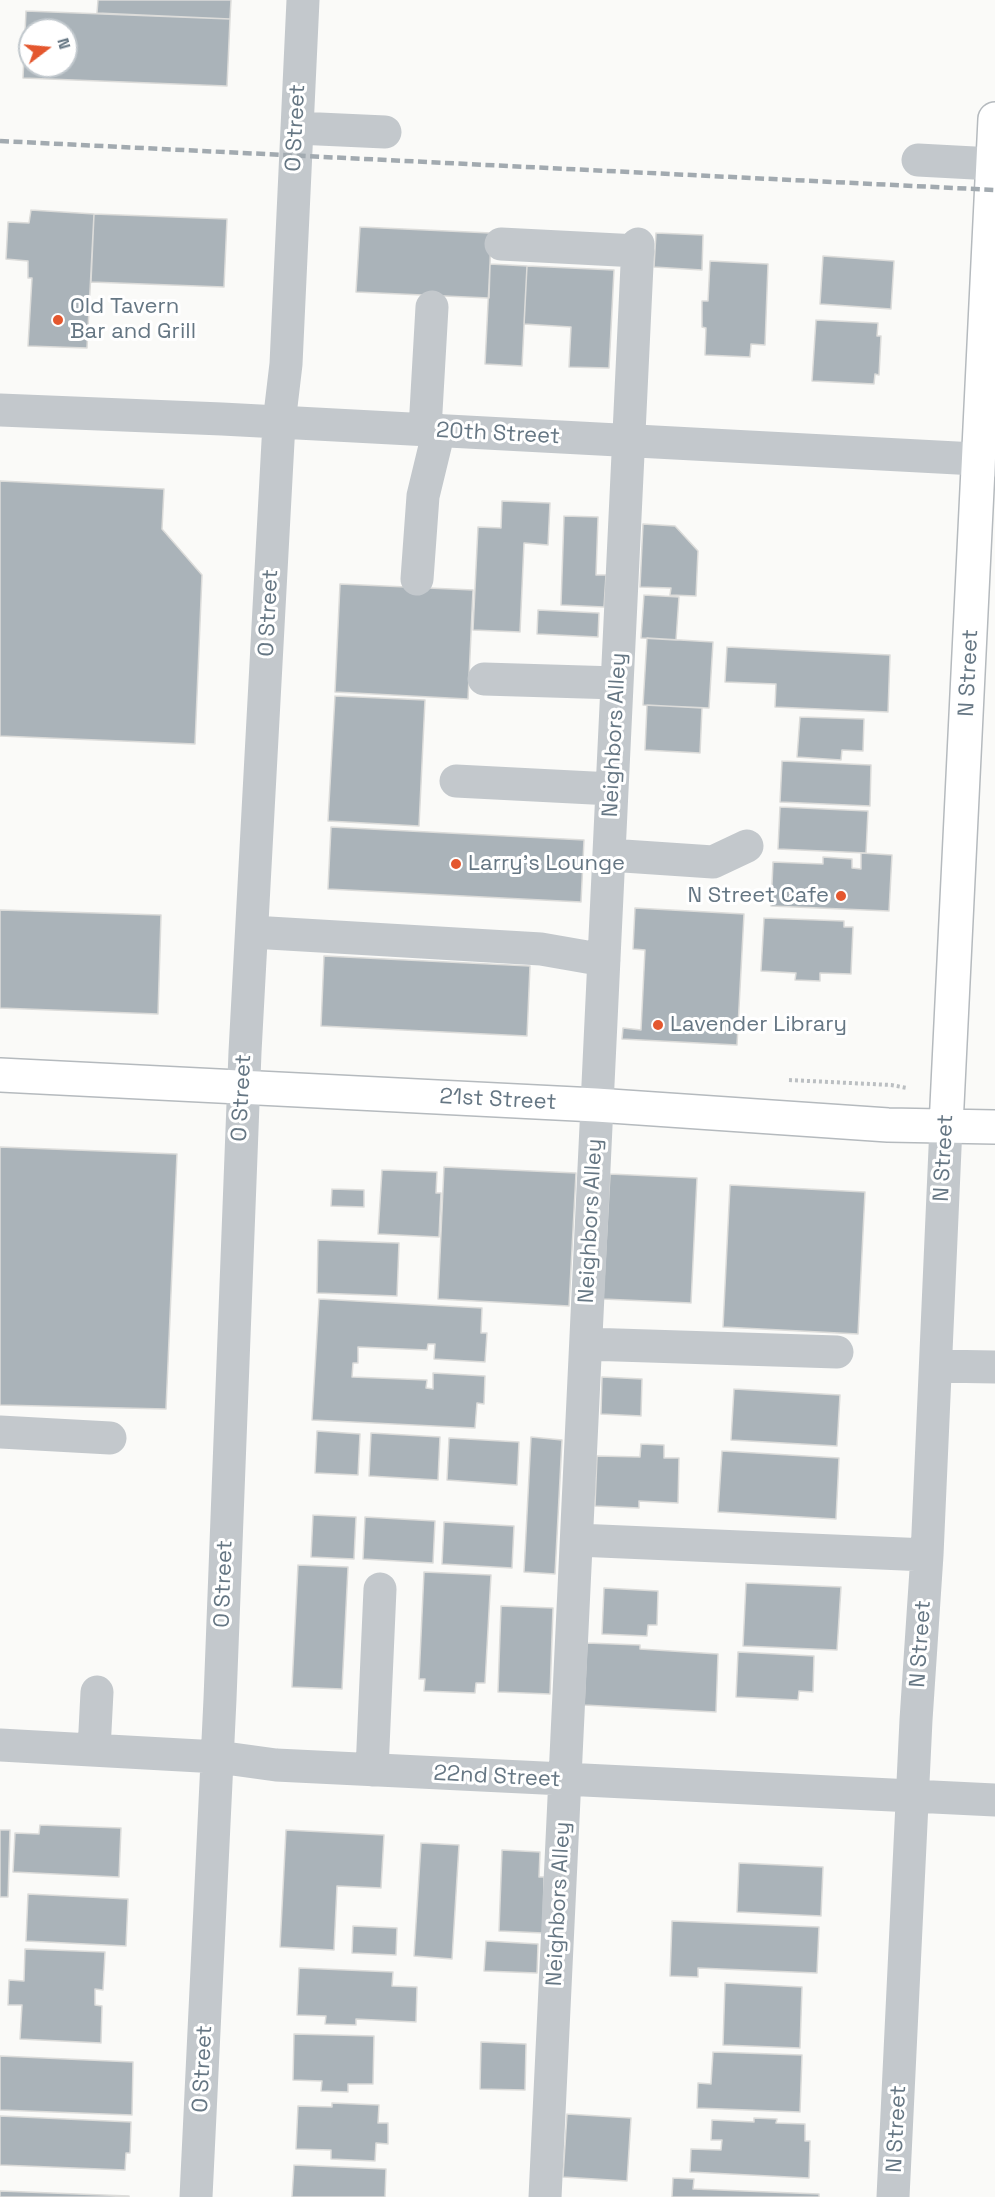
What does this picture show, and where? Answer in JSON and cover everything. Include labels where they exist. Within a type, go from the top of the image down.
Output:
[{"type":"main road","name":"N Street","points":[[946,1126],[987,459],[995,120]]},
{"type":"main road","name":"21st Street","points":[[0,1075],[596,1105],[888,1125],[995,1127]]},
{"type":"street","name":"O Street","points":[[196,2197],[218,1757],[245,1042],[279,423],[286,364],[303,0]]},
{"type":"street","points":[[297,128],[385,132]]},
{"type":"street","points":[[918,160],[993,164]]},
{"type":"street","name":"Neighbors Alley","points":[[501,244],[638,248],[545,2197]]},
{"type":"street","points":[[417,579],[423,496],[432,430],[432,307]]},
{"type":"street","name":"20th Street","points":[[0,410],[987,459]]},
{"type":"street","points":[[484,679],[617,683]]},
{"type":"street","points":[[456,781],[612,789]]},
{"type":"street","points":[[609,855],[713,862],[747,846]]},
{"type":"street","points":[[252,932],[541,949],[604,960]]},
{"type":"street","name":"N Street","points":[[893,2197],[927,1555],[946,1126]]},
{"type":"street","points":[[586,1344],[837,1352]]},
{"type":"street","points":[[936,1366],[995,1367]]},
{"type":"street","points":[[0,1432],[110,1438]]},
{"type":"street","points":[[577,1540],[927,1555]]},
{"type":"street","points":[[372,1770],[380,1589]]},
{"type":"street","points":[[94,1750],[97,1692]]},
{"type":"street","name":"22nd Street","points":[[0,1745],[218,1757],[276,1765],[995,1800]]},
{"type":"building","points":[[98,0],[231,0],[230,19],[97,13]]},
{"type":"building","points":[[26,11],[230,19],[227,86],[23,78],[78,78],[78,18],[26,18]]},
{"type":"building","points":[[31,210],[94,214],[87,348],[28,346],[32,278],[28,278],[28,261],[6,259],[8,222],[29,223]]},
{"type":"building","points":[[94,214],[227,219],[224,287],[91,282]]},
{"type":"building","points":[[360,227],[491,233],[489,298],[356,292]]},
{"type":"building","points":[[656,233],[703,235],[702,270],[654,267]]},
{"type":"building","points":[[823,256],[894,261],[891,309],[820,304]]},
{"type":"building","points":[[710,261],[768,264],[765,345],[751,344],[750,357],[705,355],[706,328],[702,327],[702,301],[708,301]]},
{"type":"building","points":[[490,264],[527,266],[522,366],[485,364]]},
{"type":"building","points":[[527,266],[614,270],[609,368],[569,367],[571,327],[524,324]]},
{"type":"building","points":[[816,320],[878,323],[877,336],[881,336],[879,375],[875,374],[874,384],[812,381]]},
{"type":"building","points":[[0,481],[164,489],[162,529],[202,575],[195,744],[0,736]]},
{"type":"building","points":[[502,501],[550,503],[548,545],[524,543],[520,632],[473,630],[478,527],[501,528]]},
{"type":"building","points":[[564,516],[598,517],[596,575],[606,575],[604,607],[561,605]]},
{"type":"building","points":[[643,524],[675,526],[698,551],[696,596],[670,595],[671,588],[640,587]]},
{"type":"building","points":[[340,584],[473,590],[468,699],[335,692]]},
{"type":"building","points":[[644,595],[679,597],[676,640],[641,638]]},
{"type":"building","points":[[538,610],[599,613],[598,637],[537,634]]},
{"type":"building","points":[[647,638],[713,642],[709,708],[643,705]]},
{"type":"building","points":[[727,647],[890,655],[888,712],[775,707],[776,684],[725,682]]},
{"type":"building","points":[[335,696],[425,700],[419,826],[328,821]]},
{"type":"building","points":[[647,705],[702,708],[700,753],[645,750]]},
{"type":"building","points":[[800,717],[864,719],[863,751],[842,750],[841,760],[797,757]]},
{"type":"building","points":[[782,761],[871,765],[870,806],[780,802]]},
{"type":"building","points":[[780,807],[868,811],[866,853],[778,849]]},
{"type":"building","name":"Larry’s Lounge","points":[[331,827],[584,840],[581,902],[328,889]]},
{"type":"building","points":[[861,853],[892,855],[889,911],[771,906],[773,862],[823,864],[823,857],[852,859],[852,868],[861,869]]},
{"type":"building","points":[[635,908],[744,914],[737,1045],[622,1039],[623,1028],[641,1030],[645,950],[633,949]]},
{"type":"building","points":[[0,910],[161,915],[158,1014],[0,1008]]},
{"type":"building","points":[[764,918],[844,921],[844,927],[853,927],[851,974],[820,973],[820,981],[795,980],[796,973],[761,971]]},
{"type":"building","points":[[324,956],[530,966],[527,1036],[321,1026]]},
{"type":"building","points":[[0,1147],[177,1154],[166,1409],[0,1405]]},
{"type":"building","points":[[444,1167],[576,1173],[569,1306],[438,1299]]},
{"type":"building","points":[[382,1170],[437,1172],[436,1193],[441,1193],[439,1237],[378,1234]]},
{"type":"building","points":[[610,1174],[697,1178],[691,1303],[603,1299]]},
{"type":"building","points":[[730,1185],[865,1192],[858,1334],[723,1327]]},
{"type":"building","points":[[332,1189],[364,1190],[364,1207],[331,1206]]},
{"type":"building","points":[[318,1240],[399,1243],[397,1296],[317,1293]]},
{"type":"building","points":[[319,1299],[482,1308],[481,1333],[487,1333],[485,1362],[434,1359],[435,1344],[428,1344],[427,1350],[358,1347],[358,1363],[353,1363],[352,1377],[427,1380],[426,1388],[433,1389],[433,1373],[485,1376],[484,1404],[477,1403],[475,1428],[312,1420]]},
{"type":"building","points":[[602,1377],[642,1379],[641,1416],[601,1414]]},
{"type":"building","points":[[734,1389],[840,1395],[837,1446],[731,1440]]},
{"type":"building","points":[[317,1431],[360,1434],[358,1475],[315,1473]]},
{"type":"building","points":[[371,1433],[440,1437],[438,1480],[369,1476]]},
{"type":"building","points":[[531,1437],[562,1440],[555,1574],[524,1572]]},
{"type":"building","points":[[449,1438],[519,1442],[517,1485],[447,1480]]},
{"type":"building","points":[[641,1444],[664,1445],[664,1458],[679,1458],[678,1503],[639,1501],[639,1508],[595,1506],[597,1456],[640,1457]]},
{"type":"building","points":[[722,1451],[839,1458],[836,1519],[718,1512]]},
{"type":"building","points":[[313,1515],[356,1517],[354,1559],[311,1557]]},
{"type":"building","points":[[365,1517],[435,1521],[433,1563],[363,1559]]},
{"type":"building","points":[[444,1522],[514,1526],[512,1568],[442,1564]]},
{"type":"building","points":[[298,1565],[348,1567],[342,1689],[292,1687]]},
{"type":"building","points":[[424,1572],[491,1575],[485,1683],[476,1683],[475,1693],[424,1691],[425,1679],[419,1679]]},
{"type":"building","points":[[746,1583],[841,1587],[837,1650],[743,1646]]},
{"type":"building","points":[[604,1588],[658,1591],[657,1625],[648,1625],[647,1636],[602,1634]]},
{"type":"building","points":[[501,1606],[553,1608],[550,1694],[498,1692]]},
{"type":"building","points":[[587,1643],[640,1645],[640,1649],[718,1654],[716,1712],[584,1705]]},
{"type":"building","points":[[738,1652],[814,1656],[813,1692],[799,1691],[798,1700],[736,1697]]},
{"type":"building","points":[[40,1825],[121,1828],[119,1877],[13,1872],[15,1833],[39,1834]]},
{"type":"building","points":[[0,1830],[10,1830],[8,1897],[0,1897]]},
{"type":"building","points":[[286,1830],[384,1835],[381,1888],[337,1886],[334,1950],[280,1947]]},
{"type":"building","points":[[421,1843],[459,1845],[452,1959],[414,1956]]},
{"type":"building","points":[[502,1850],[540,1852],[539,1877],[544,1877],[543,1933],[499,1931]]},
{"type":"building","points":[[739,1863],[823,1867],[821,1916],[737,1912]]},
{"type":"building","points":[[28,1894],[128,1899],[126,1946],[26,1941]]},
{"type":"building","points":[[672,1921],[819,1927],[817,1973],[698,1968],[698,1977],[670,1976]]},
{"type":"building","points":[[353,1926],[397,1928],[396,1955],[352,1953]]},
{"type":"building","points":[[486,1941],[538,1944],[537,1973],[484,1971]]},
{"type":"building","points":[[25,1949],[105,1952],[103,1990],[95,1989],[95,2005],[102,2006],[101,2043],[20,2039],[22,2005],[8,2005],[9,1980],[24,1981]]},
{"type":"building","points":[[299,1968],[393,1972],[392,1986],[417,1987],[416,2022],[356,2019],[356,2025],[325,2024],[326,2016],[297,2015]]},
{"type":"building","points":[[725,1983],[802,1987],[800,2048],[723,2045]]},
{"type":"building","points":[[294,2034],[374,2036],[373,2084],[348,2084],[348,2092],[321,2091],[322,2081],[293,2080]]},
{"type":"building","points":[[481,2042],[526,2044],[525,2090],[480,2089]]},
{"type":"building","points":[[713,2052],[802,2055],[800,2112],[697,2108],[698,2083],[711,2084]]},
{"type":"building","points":[[0,2056],[133,2062],[132,2115],[0,2110]]},
{"type":"building","points":[[332,2103],[379,2105],[378,2123],[388,2123],[388,2144],[376,2143],[375,2161],[331,2159],[331,2150],[296,2149],[298,2106],[332,2107]]},
{"type":"building","points":[[567,2114],[631,2118],[627,2181],[563,2177]]},
{"type":"building","points":[[0,2116],[131,2122],[130,2153],[126,2153],[125,2170],[0,2165]]},
{"type":"building","points":[[754,2118],[777,2119],[776,2123],[805,2124],[805,2141],[810,2141],[809,2178],[690,2172],[691,2149],[721,2150],[722,2140],[711,2140],[712,2120],[754,2122]]},
{"type":"building","points":[[294,2165],[386,2169],[385,2197],[292,2197]]},
{"type":"building","points":[[673,2178],[694,2179],[693,2189],[819,2194],[819,2197],[672,2197]]},
{"type":"building","points":[[0,2191],[129,2196],[129,2197],[0,2197]]},
{"type":"railway","points":[[0,141],[995,190]]},
{"type":"place","name":"Old Tavern Bar and Grill","points":[[58,320]]},
{"type":"place","name":"Larry’s Lounge","points":[[456,864]]},
{"type":"place","name":"N Street Cafe","points":[[841,896]]},
{"type":"place","name":"Lavender Library","points":[[658,1025]]}]
